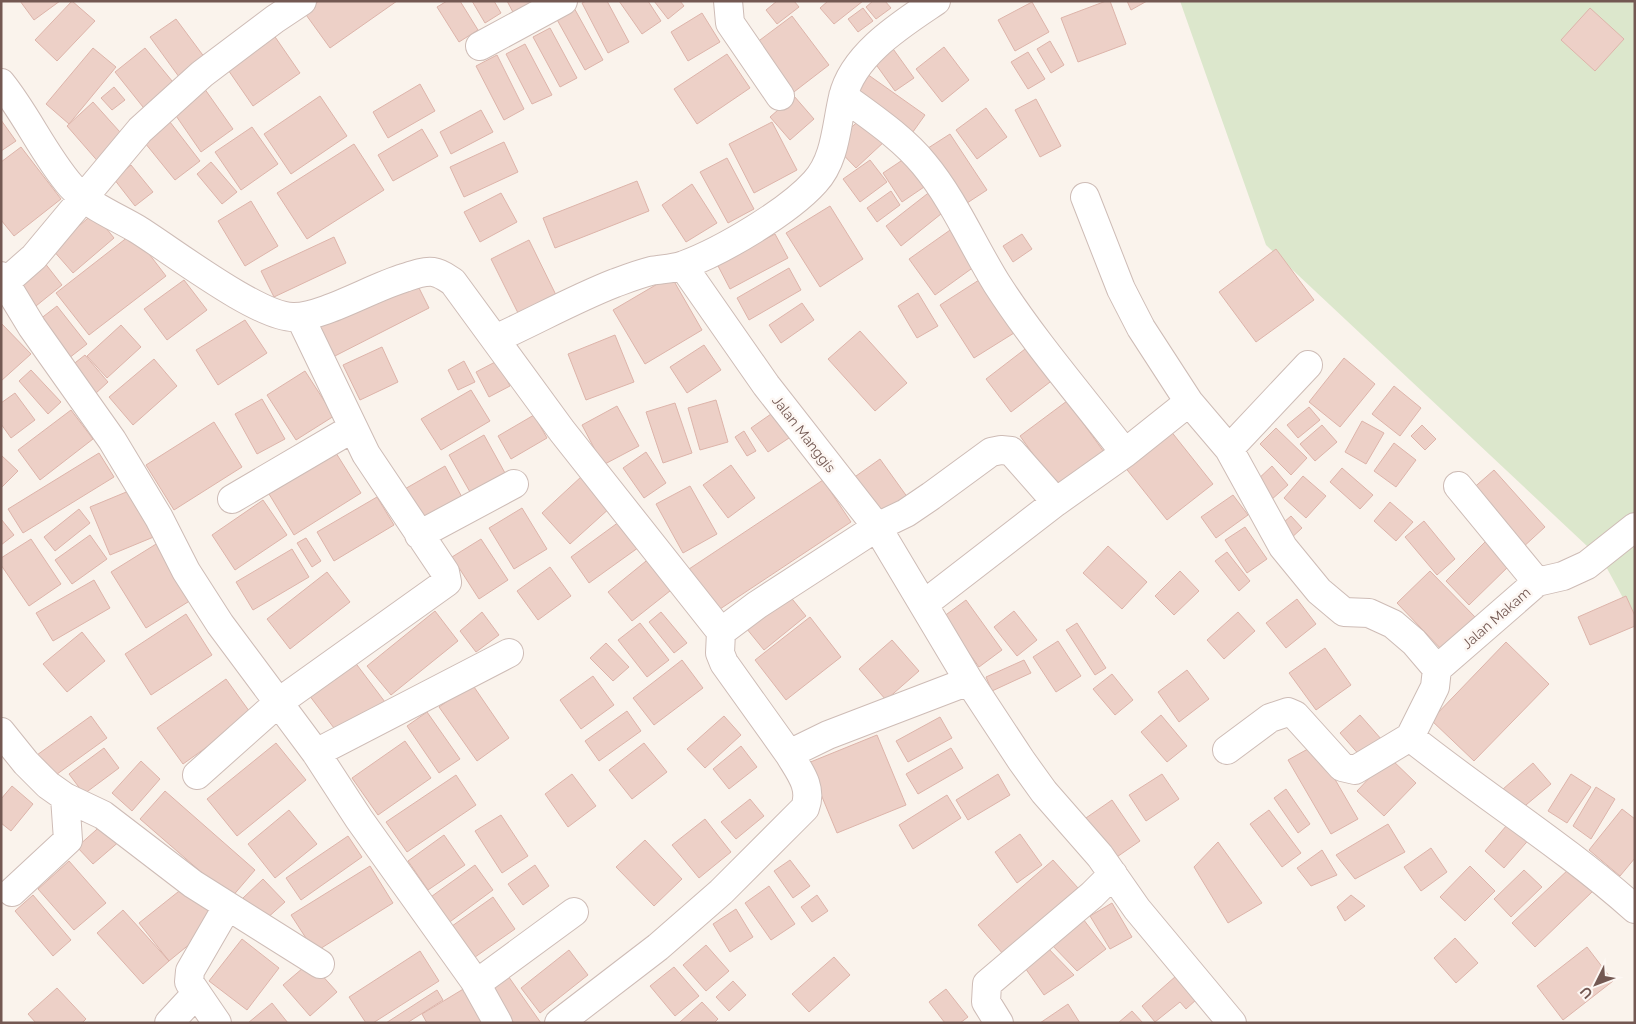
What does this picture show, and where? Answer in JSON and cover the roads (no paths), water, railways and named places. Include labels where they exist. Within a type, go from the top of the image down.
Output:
[{"type":"street","points":[[302,1],[274,18],[195,80],[140,130],[34,257],[3,282],[32,328],[112,440],[158,518],[186,571],[220,624],[316,752],[359,819],[476,984],[498,1023]]},
{"type":"street","points":[[480,46],[563,1]]},
{"type":"street","points":[[728,1],[730,23],[780,96]]},
{"type":"street","points":[[495,340],[616,283],[649,272],[683,266],[709,254],[782,211],[814,183],[826,168],[840,121],[843,96],[850,78],[880,42],[936,1]]},
{"type":"street","points":[[1,83],[63,174],[85,198],[243,298],[282,316],[300,317],[317,313],[390,282],[432,272],[453,282],[562,431],[721,632],[720,646],[724,663],[789,754],[805,782],[809,797],[805,808],[720,892],[658,948],[559,1023]]},
{"type":"street","points":[[843,96],[903,142],[924,163],[949,198],[996,283],[1014,309],[1125,453]]},
{"type":"street","points":[[1086,197],[1121,289],[1141,328],[1189,402],[1229,449],[1283,547],[1320,591],[1344,612],[1369,613],[1392,624],[1414,642],[1437,669],[1435,687],[1410,737],[1355,770],[1342,767],[1295,715],[1288,712],[1270,718],[1227,750]]},
{"type":"street","name":"Jalan Manggis","points":[[683,266],[766,385],[876,527],[924,604],[968,681],[1044,792],[1113,874],[1137,909],[1232,1023]]},
{"type":"street","points":[[197,775],[279,702],[444,586],[448,578],[366,454],[300,317]]},
{"type":"street","points":[[1229,449],[1308,365]]},
{"type":"street","points":[[924,604],[1056,502],[1125,453],[1189,402]]},
{"type":"street","points":[[232,499],[353,428]]},
{"type":"street","points":[[721,632],[757,605],[876,527],[906,513],[991,452],[1011,451],[1056,502]]},
{"type":"street","points":[[419,535],[514,484]]},
{"type":"street","points":[[1458,486],[1537,582]]},
{"type":"street","name":"Jalan Makam","points":[[1437,669],[1537,582],[1562,576],[1587,565],[1635,527]]},
{"type":"street","points":[[316,752],[509,653]]},
{"type":"street","points":[[789,754],[828,735],[968,681]]},
{"type":"street","points":[[1,732],[48,785],[65,797],[103,815],[227,907],[320,964]]},
{"type":"street","points":[[1410,737],[1468,783],[1578,862],[1635,908]]},
{"type":"street","points":[[12,892],[68,840],[65,797]]},
{"type":"street","points":[[999,1023],[984,996],[988,984],[1092,895],[1113,874]]},
{"type":"street","points":[[217,1023],[196,995],[189,982],[190,971],[227,907]]},
{"type":"street","points":[[476,984],[574,912]]},
{"type":"street","points":[[169,1023],[196,995]]}]
